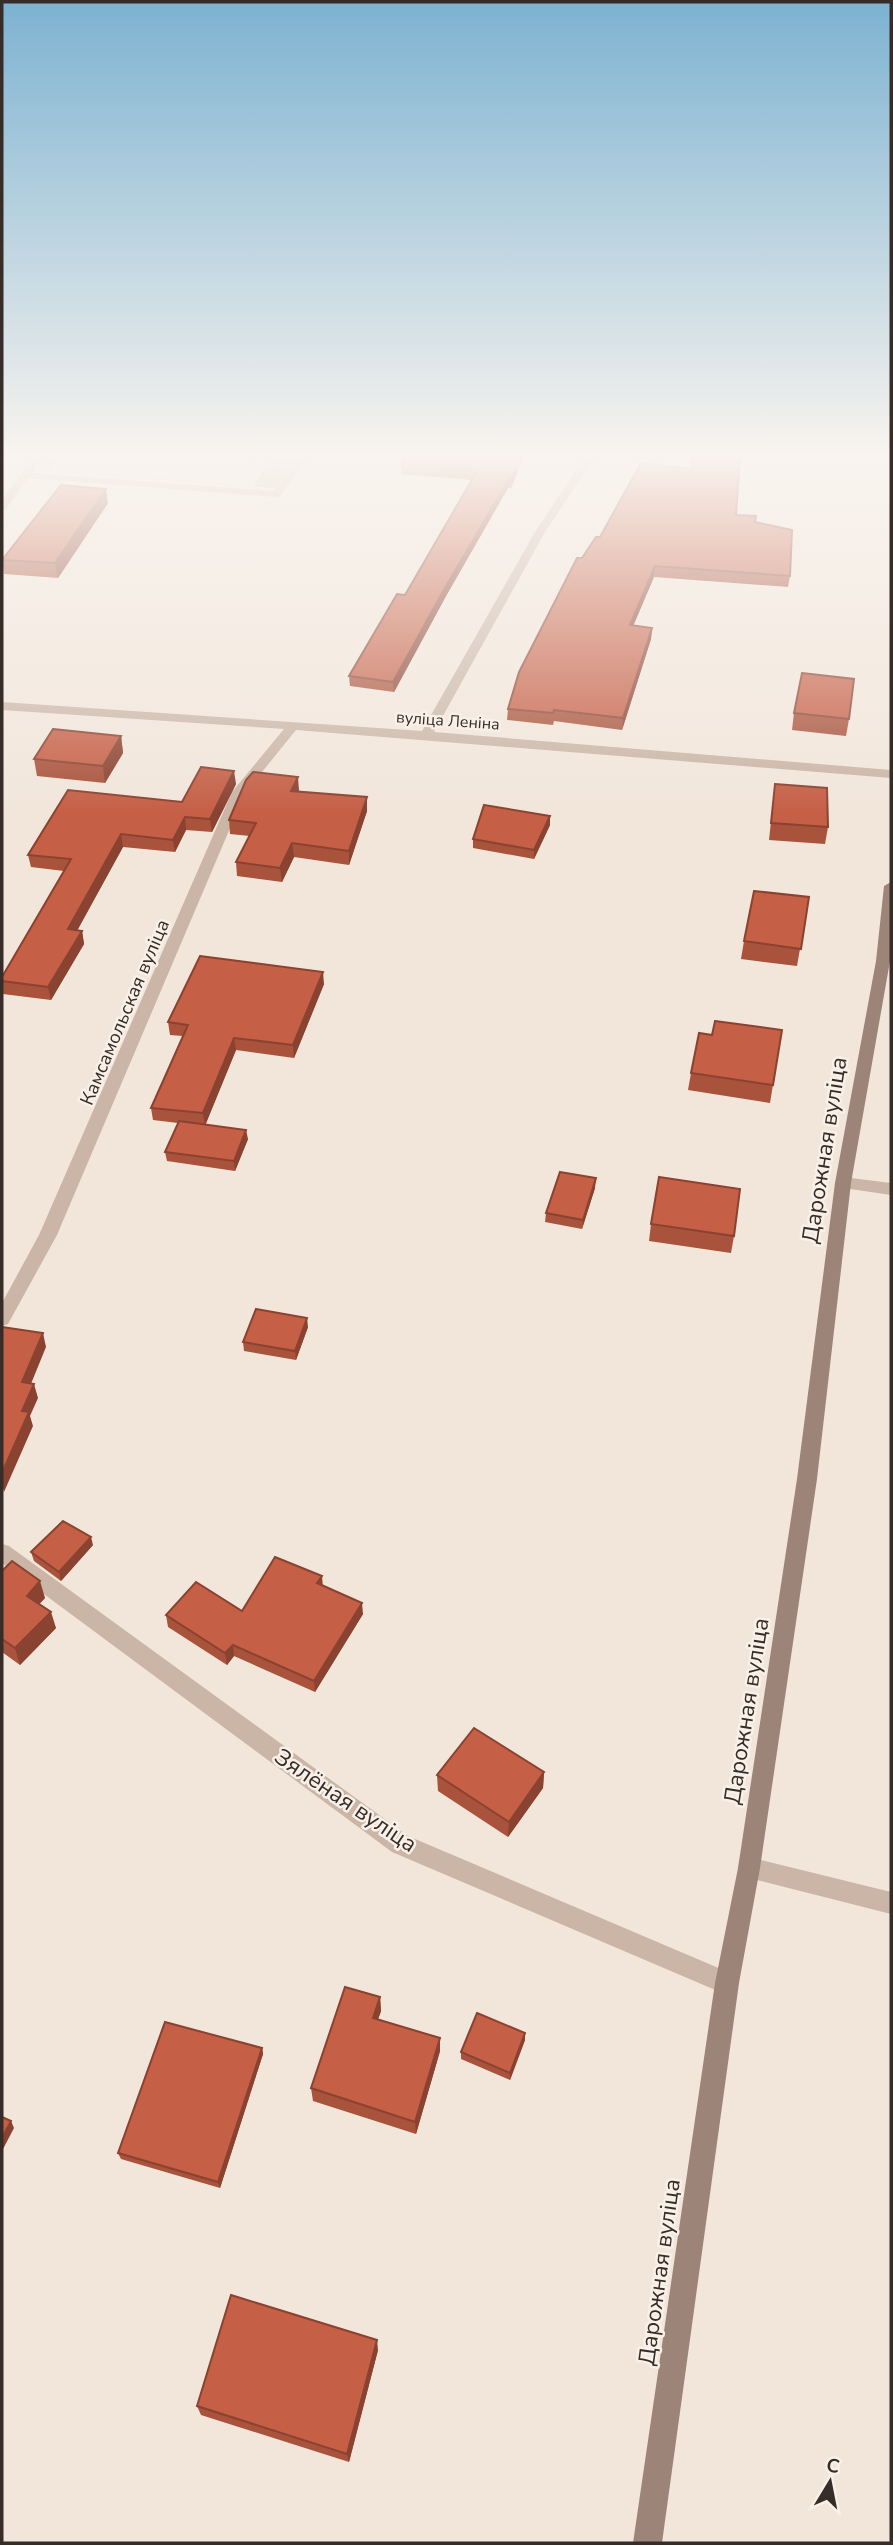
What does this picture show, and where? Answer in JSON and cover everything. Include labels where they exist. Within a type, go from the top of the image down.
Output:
[{"type":"main road","name":"Дарожная вуліца","points":[[647,2543],[727,1983],[749,1868],[807,1479],[843,1184],[883,961],[891,886]]},
{"type":"street","points":[[426,735],[515,577]]},
{"type":"street","name":"вуліца Леніна","points":[[2,706],[290,728],[426,735],[891,774]]},
{"type":"street","name":"Камсамольская вуліца","points":[[2,1319],[48,1235],[239,792],[290,728]]},
{"type":"street","points":[[843,1184],[891,1189]]},
{"type":"street","name":"Зялёная вуліца","points":[[2,1552],[400,1844],[727,1983]]},
{"type":"street","points":[[749,1868],[891,1903]]},
{"type":"building","points":[[416,577],[451,577],[393,682],[349,676],[397,594],[405,595]]},
{"type":"building","points":[[567,577],[650,577],[630,625],[652,628],[623,718],[554,710],[553,713],[508,709],[519,672]]},
{"type":"building","points":[[802,673],[854,679],[849,719],[794,713]]},
{"type":"building","points":[[53,729],[121,736],[103,766],[34,759]]},
{"type":"building","points":[[201,767],[234,771],[210,819],[185,817],[173,840],[121,834],[68,929],[82,931],[48,987],[2,981],[71,859],[28,855],[68,790],[182,802]]},
{"type":"building","points":[[253,772],[298,777],[291,791],[367,797],[349,851],[292,843],[280,868],[236,862],[256,823],[229,820],[246,780]]},
{"type":"building","points":[[775,784],[827,788],[828,827],[771,823]]},
{"type":"building","points":[[484,805],[550,816],[534,850],[473,839]]},
{"type":"building","points":[[754,891],[809,897],[801,949],[744,941]]},
{"type":"building","points":[[200,956],[323,972],[293,1045],[234,1038],[203,1113],[151,1108],[188,1025],[168,1022]]},
{"type":"building","points":[[715,1021],[782,1030],[773,1085],[691,1073],[699,1033],[712,1035]]},
{"type":"building","points":[[179,1121],[246,1130],[234,1161],[165,1152]]},
{"type":"building","points":[[560,1172],[596,1178],[583,1220],[546,1213]]},
{"type":"building","points":[[659,1177],[740,1189],[734,1236],[651,1224]]},
{"type":"building","points":[[256,1309],[307,1318],[295,1351],[243,1342]]},
{"type":"building","points":[[2,1327],[43,1333],[22,1382],[34,1384],[22,1411],[29,1412],[2,1473]]},
{"type":"building","points":[[63,1521],[91,1537],[59,1572],[31,1552]]},
{"type":"building","points":[[275,1557],[322,1576],[317,1583],[362,1603],[314,1681],[233,1645],[225,1653],[166,1615],[196,1582],[242,1611]]},
{"type":"building","points":[[12,1561],[40,1581],[27,1596],[51,1612],[15,1648],[2,1639],[2,1571]]},
{"type":"building","points":[[474,1728],[544,1772],[509,1822],[437,1775]]},
{"type":"building","points":[[345,1987],[380,1997],[373,2018],[440,2038],[415,2122],[311,2088]]},
{"type":"building","points":[[477,2013],[525,2033],[510,2073],[461,2052]]},
{"type":"building","points":[[165,2022],[262,2048],[218,2182],[118,2153]]},
{"type":"building","points":[[2,2117],[11,2121],[2,2138]]},
{"type":"building","points":[[231,2295],[377,2340],[347,2454],[197,2406]]}]
